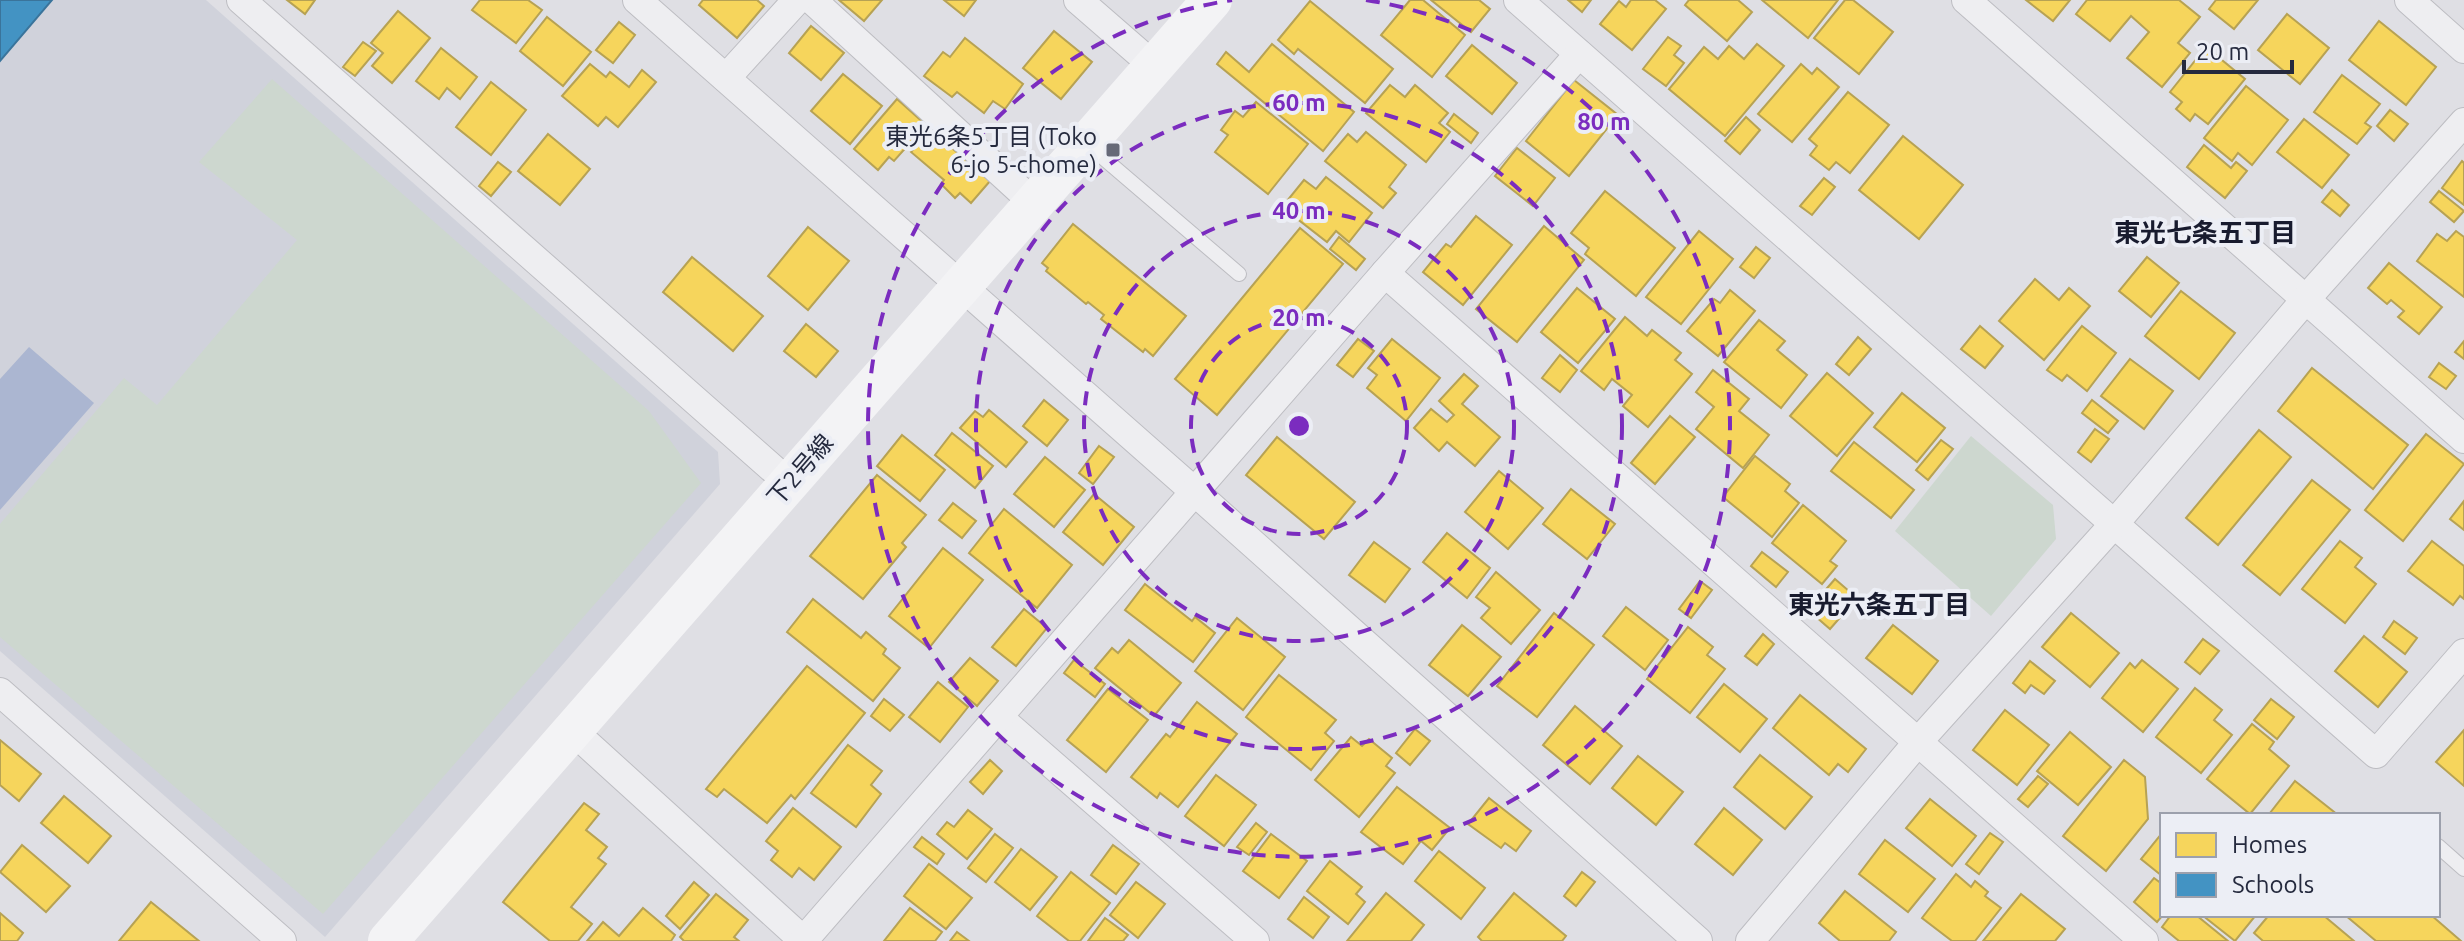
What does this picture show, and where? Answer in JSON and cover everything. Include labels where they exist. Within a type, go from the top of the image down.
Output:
[{"type":"street","points":[[241,0],[789,483]]},
{"type":"street","points":[[637,0],[1698,941]]},
{"type":"street","points":[[726,78],[797,0]]},
{"type":"street","points":[[812,0],[1034,203]]},
{"type":"street","points":[[1078,0],[1154,66]]},
{"type":"street","name":"下2号線","points":[[388,941],[1212,0]]},
{"type":"street","points":[[1518,0],[2376,754],[2464,653]]},
{"type":"street","points":[[1966,0],[2464,439]]},
{"type":"street","points":[[2409,0],[2464,49]]},
{"type":"street","points":[[573,731],[803,941],[1579,54]]},
{"type":"street","points":[[1750,941],[1917,743],[2115,523],[2306,299],[2464,122]]},
{"type":"street","points":[[1385,273],[2144,941]]},
{"type":"street","points":[[0,692],[282,941]]},
{"type":"street","points":[[998,717],[1255,941]]},
{"type":"lane","points":[[1086,143],[1239,274]]},
{"type":"lane","points":[[2440,848],[2464,869]]},
{"type":"shaded area","points":[[0,0],[206,0],[718,452],[720,484],[325,937],[0,651]]},
{"type":"shaded area","points":[[272,79],[649,411],[701,483],[323,914],[0,637],[0,524],[124,378],[157,405],[297,240],[199,162]]},
{"type":"shaded area","points":[[1971,436],[2053,505],[2056,539],[1991,616],[1895,531]]},
{"type":"water","points":[[29,347],[94,403],[0,510],[0,379]]},
{"type":"building: Homes","points":[[287,0],[315,0],[305,14]]},
{"type":"building: Homes","points":[[480,0],[528,0],[542,10],[516,43],[472,10]]},
{"type":"building: Homes","points":[[703,0],[757,0],[764,6],[737,38],[699,5]]},
{"type":"building: Homes","points":[[839,0],[882,0],[864,21]]},
{"type":"building: Homes","points":[[944,0],[976,0],[964,16]]},
{"type":"building: Homes","points":[[1410,0],[1423,0],[1465,35],[1432,77],[1381,35]]},
{"type":"building: Homes","points":[[1431,0],[1479,0],[1490,9],[1471,32]]},
{"type":"building: Homes","points":[[1568,0],[1591,0],[1582,12]]},
{"type":"building: Homes","points":[[1631,0],[1655,0],[1666,9],[1632,50],[1600,24],[1619,1],[1626,7]]},
{"type":"building: Homes","points":[[1689,0],[1738,0],[1752,12],[1727,41],[1685,5]]},
{"type":"building: Homes","points":[[1762,0],[1838,0],[1808,38]]},
{"type":"building: Homes","points":[[1845,0],[1853,0],[1893,32],[1859,74],[1814,38]]},
{"type":"building: Homes","points":[[2026,0],[2070,0],[2053,21]]},
{"type":"building: Homes","points":[[2087,0],[2179,0],[2200,17],[2178,43],[2190,53],[2162,87],[2127,58],[2149,32],[2131,16],[2110,41],[2076,14]]},
{"type":"building: Homes","points":[[2216,0],[2258,0],[2234,29],[2209,9]]},
{"type":"building: Homes","points":[[1310,1],[1393,69],[1365,103],[1298,49],[1294,54],[1278,40]]},
{"type":"building: Homes","points":[[398,11],[430,38],[392,83],[372,66],[383,53],[371,43]]},
{"type":"building: Homes","points":[[2287,14],[2329,48],[2300,84],[2258,50]]},
{"type":"building: Homes","points":[[547,17],[591,52],[563,86],[520,51]]},
{"type":"building: Homes","points":[[2379,21],[2436,67],[2406,105],[2349,60]]},
{"type":"building: Homes","points":[[619,22],[635,35],[613,63],[596,50]]},
{"type":"building: Homes","points":[[811,26],[844,53],[821,80],[789,53]]},
{"type":"building: Homes","points":[[1054,31],[1092,62],[1061,99],[1023,68]]},
{"type":"building: Homes","points":[[1668,37],[1681,46],[1674,55],[1684,63],[1666,86],[1643,69]]},
{"type":"building: Homes","points":[[965,38],[1023,84],[1005,109],[993,101],[984,113],[957,92],[952,97],[924,76],[943,52],[950,57]]},
{"type":"building: Homes","points":[[363,42],[376,51],[355,76],[343,67]]},
{"type":"building: Homes","points":[[1272,44],[1354,112],[1323,151],[1217,64],[1226,52],[1249,72]]},
{"type":"building: Homes","points":[[1757,44],[1784,66],[1725,136],[1669,89],[1704,47],[1718,59],[1729,46],[1744,59]]},
{"type":"building: Homes","points":[[1472,45],[1517,83],[1492,114],[1446,76]]},
{"type":"building: Homes","points":[[2206,47],[2245,79],[2208,124],[2195,114],[2190,121],[2176,109],[2182,102],[2170,92]]},
{"type":"building: Homes","points":[[441,48],[477,77],[460,99],[447,88],[439,99],[416,81]]},
{"type":"building: Homes","points":[[590,64],[606,77],[610,72],[629,87],[642,70],[656,82],[618,127],[606,117],[598,126],[562,96]]},
{"type":"building: Homes","points":[[1801,64],[1812,74],[1817,68],[1839,87],[1792,142],[1758,114]]},
{"type":"building: Homes","points":[[843,74],[882,106],[850,144],[811,111]]},
{"type":"building: Homes","points":[[2342,75],[2380,104],[2365,123],[2371,127],[2357,144],[2314,112]]},
{"type":"building: Homes","points":[[1574,80],[1618,115],[1569,176],[1526,141]]},
{"type":"building: Homes","points":[[491,82],[526,110],[491,155],[456,127]]},
{"type":"building: Homes","points":[[1390,85],[1405,97],[1415,85],[1448,113],[1439,123],[1450,132],[1426,162],[1366,113]]},
{"type":"building: Homes","points":[[2246,86],[2288,120],[2252,165],[2238,153],[2232,161],[2204,138]]},
{"type":"building: Homes","points":[[1848,92],[1889,125],[1850,173],[1836,162],[1829,170],[1810,155],[1817,146],[1809,139]]},
{"type":"building: Homes","points":[[897,99],[926,125],[894,161],[889,157],[878,170],[854,149]]},
{"type":"building: Homes","points":[[1256,102],[1308,144],[1268,194],[1215,152],[1228,135],[1221,130],[1235,111],[1243,117]]},
{"type":"building: Homes","points":[[2390,110],[2408,124],[2394,141],[2377,126]]},
{"type":"building: Homes","points":[[1454,114],[1478,133],[1471,143],[1447,124]]},
{"type":"building: Homes","points":[[1746,117],[1760,130],[1740,154],[1725,141]]},
{"type":"building: Homes","points":[[2304,119],[2349,155],[2322,188],[2277,152]]},
{"type":"building: Homes","points":[[930,129],[990,181],[971,203],[960,193],[955,198],[941,184],[944,180],[911,152]]},
{"type":"building: Homes","points":[[1366,132],[1406,165],[1389,187],[1396,193],[1383,208],[1325,161],[1348,134],[1357,142]]},
{"type":"building: Homes","points":[[548,134],[590,169],[560,205],[518,171]]},
{"type":"building: Homes","points":[[1903,136],[1963,185],[1919,239],[1859,190]]},
{"type":"building: Homes","points":[[2204,145],[2231,168],[2236,162],[2247,171],[2225,198],[2187,167]]},
{"type":"building: Homes","points":[[1517,148],[1555,178],[1533,206],[1495,176]]},
{"type":"building: Homes","points":[[2462,161],[2464,163],[2464,205],[2442,188]]},
{"type":"building: Homes","points":[[498,162],[511,172],[491,196],[479,186]]},
{"type":"building: Homes","points":[[1326,177],[1372,213],[1349,242],[1336,231],[1327,242],[1282,207],[1304,180],[1316,189]]},
{"type":"building: Homes","points":[[1824,178],[1835,187],[1812,215],[1800,206]]},
{"type":"building: Homes","points":[[2332,190],[2349,205],[2340,216],[2322,202]]},
{"type":"building: Homes","points":[[1605,191],[1675,248],[1636,296],[1585,254],[1589,248],[1571,233]]},
{"type":"building: Homes","points":[[2439,191],[2464,211],[2454,222],[2430,202]]},
{"type":"building: Homes","points":[[1476,216],[1512,245],[1463,305],[1423,272],[1446,244],[1451,247]]},
{"type":"building: Homes","points":[[1073,224],[1186,316],[1153,356],[1145,349],[1143,352],[1101,319],[1104,315],[1046,271],[1048,268],[1042,263]]},
{"type":"building: Homes","points":[[1544,226],[1584,260],[1517,342],[1476,309]]},
{"type":"building: Homes","points":[[808,227],[849,261],[808,310],[768,276]]},
{"type":"building: Homes","points":[[1300,228],[1343,264],[1217,415],[1175,379]]},
{"type":"building: Homes","points":[[1699,231],[1733,259],[1681,324],[1646,297]]},
{"type":"building: Homes","points":[[2456,231],[2464,237],[2464,297],[2417,261],[2437,234],[2447,241]]},
{"type":"building: Homes","points":[[1339,237],[1365,259],[1356,270],[1330,249]]},
{"type":"building: Homes","points":[[1756,247],[1770,258],[1754,278],[1740,267]]},
{"type":"building: Homes","points":[[692,257],[763,316],[733,351],[663,292]]},
{"type":"building: Homes","points":[[2147,257],[2179,283],[2151,317],[2119,291]]},
{"type":"building: Homes","points":[[2389,263],[2442,307],[2419,334],[2398,317],[2404,311],[2391,300],[2387,304],[2368,288]]},
{"type":"building: Homes","points":[[2035,279],[2059,300],[2069,288],[2090,306],[2044,360],[1999,321]]},
{"type":"building: Homes","points":[[1577,288],[1615,319],[1578,363],[1541,332]]},
{"type":"building: Homes","points":[[1730,290],[1755,311],[1718,356],[1687,331],[1714,299],[1720,303]]},
{"type":"building: Homes","points":[[2181,291],[2235,333],[2199,379],[2145,336]]},
{"type":"building: Homes","points":[[1625,317],[1647,336],[1652,330],[1681,353],[1675,360],[1692,374],[1648,427],[1623,406],[1632,395],[1612,379],[1604,390],[1581,371]]},
{"type":"building: Homes","points":[[1759,320],[1785,341],[1777,350],[1807,375],[1781,408],[1724,362]]},
{"type":"building: Homes","points":[[806,324],[838,351],[816,377],[784,351]]},
{"type":"building: Homes","points":[[1980,326],[2003,346],[1985,368],[1961,349]]},
{"type":"building: Homes","points":[[2082,326],[2116,353],[2087,391],[2067,375],[2062,381],[2047,370]]},
{"type":"building: Homes","points":[[1858,337],[1871,349],[1849,375],[1836,364]]},
{"type":"building: Homes","points":[[1358,339],[1374,351],[1353,377],[1337,365]]},
{"type":"building: Homes","points":[[1392,339],[1440,378],[1406,421],[1367,388],[1377,375],[1368,368]]},
{"type":"building: Homes","points":[[2464,341],[2464,359],[2455,352]]},
{"type":"building: Homes","points":[[1560,355],[1577,370],[1560,392],[1542,378]]},
{"type":"building: Homes","points":[[2130,359],[2173,391],[2144,429],[2101,396]]},
{"type":"building: Homes","points":[[2439,363],[2456,376],[2446,389],[2429,377]]},
{"type":"building: Homes","points":[[2312,368],[2408,445],[2373,489],[2278,411]]},
{"type":"building: Homes","points":[[1713,370],[1749,399],[1739,411],[1769,435],[1743,468],[1696,429],[1714,407],[1696,392]]},
{"type":"building: Homes","points":[[1827,373],[1873,413],[1837,456],[1790,416]]},
{"type":"building: Homes","points":[[1464,374],[1478,386],[1462,404],[1500,437],[1475,466],[1447,442],[1439,451],[1414,428],[1431,409],[1447,422],[1454,415],[1439,401]]},
{"type":"building: Homes","points":[[1902,393],[1945,428],[1917,462],[1874,427]]},
{"type":"building: Homes","points":[[1044,400],[1068,420],[1047,446],[1023,426]]},
{"type":"building: Homes","points":[[2092,400],[2118,421],[2108,433],[2082,413]]},
{"type":"building: Homes","points":[[989,410],[1027,442],[1006,467],[960,428],[975,411],[983,417]]},
{"type":"building: Homes","points":[[1670,416],[1695,437],[1655,484],[1631,463]]},
{"type":"building: Homes","points":[[2095,429],[2109,439],[2091,462],[2078,452]]},
{"type":"building: Homes","points":[[2259,430],[2291,457],[2218,545],[2186,518]]},
{"type":"building: Homes","points":[[952,433],[993,466],[975,488],[935,455]]},
{"type":"building: Homes","points":[[2426,434],[2464,464],[2403,541],[2365,510]]},
{"type":"building: Homes","points":[[902,435],[945,470],[920,501],[877,466]]},
{"type":"building: Homes","points":[[1277,437],[1355,502],[1324,539],[1246,475]]},
{"type":"building: Homes","points":[[1941,440],[1953,449],[1928,480],[1916,470]]},
{"type":"building: Homes","points":[[1854,442],[1914,490],[1891,518],[1831,471]]},
{"type":"building: Homes","points":[[1099,446],[1114,457],[1093,484],[1079,473]]},
{"type":"building: Homes","points":[[1755,456],[1790,484],[1785,491],[1799,503],[1772,537],[1723,497]]},
{"type":"building: Homes","points":[[1045,457],[1085,490],[1054,527],[1014,494]]},
{"type":"building: Homes","points":[[1499,471],[1543,508],[1508,549],[1465,512]]},
{"type":"building: Homes","points":[[877,475],[926,515],[902,543],[906,547],[863,599],[810,556]]},
{"type":"building: Homes","points":[[2312,480],[2350,510],[2280,595],[2243,565]]},
{"type":"building: Homes","points":[[1571,489],[1615,524],[1587,559],[1543,524]]},
{"type":"building: Homes","points":[[1094,494],[1134,527],[1103,565],[1063,532]]},
{"type":"building: Homes","points":[[2464,501],[2464,530],[2450,519]]},
{"type":"building: Homes","points":[[953,503],[976,521],[962,538],[939,520]]},
{"type":"building: Homes","points":[[1803,505],[1846,541],[1830,561],[1837,566],[1822,584],[1772,543]]},
{"type":"building: Homes","points":[[1004,509],[1072,565],[1037,608],[969,553]]},
{"type":"building: Homes","points":[[1447,533],[1490,568],[1467,598],[1423,562]]},
{"type":"building: Homes","points":[[2340,541],[2362,558],[2355,567],[2376,584],[2345,623],[2302,589]]},
{"type":"building: Homes","points":[[2432,541],[2464,566],[2464,599],[2460,596],[2453,605],[2408,571]]},
{"type":"building: Homes","points":[[1374,542],[1410,569],[1385,602],[1349,575]]},
{"type":"building: Homes","points":[[943,548],[983,580],[929,648],[889,616]]},
{"type":"building: Homes","points":[[1762,552],[1788,572],[1776,587],[1751,566]]},
{"type":"building: Homes","points":[[1496,572],[1540,610],[1511,644],[1481,618],[1490,608],[1476,597]]},
{"type":"building: Homes","points":[[1835,579],[1857,598],[1830,629],[1808,610]]},
{"type":"building: Homes","points":[[1700,581],[1712,590],[1691,618],[1679,609]]},
{"type":"building: Homes","points":[[1145,584],[1192,621],[1195,617],[1215,633],[1193,662],[1125,610]]},
{"type":"building: Homes","points":[[813,599],[861,638],[866,632],[886,649],[883,654],[900,668],[873,701],[787,632]]},
{"type":"building: Homes","points":[[1626,607],[1668,640],[1645,670],[1603,636]]},
{"type":"building: Homes","points":[[1024,609],[1047,628],[1016,666],[992,647]]},
{"type":"building: Homes","points":[[1554,613],[1594,645],[1537,717],[1497,686]]},
{"type":"building: Homes","points":[[2071,613],[2119,653],[2090,687],[2042,647]]},
{"type":"building: Homes","points":[[1237,618],[1285,657],[1243,710],[1195,671]]},
{"type":"building: Homes","points":[[2394,621],[2417,638],[2405,654],[2383,637]]},
{"type":"building: Homes","points":[[1462,625],[1501,657],[1468,696],[1429,665]]},
{"type":"building: Homes","points":[[1893,625],[1938,661],[1912,694],[1866,658]]},
{"type":"building: Homes","points":[[1688,627],[1713,647],[1707,655],[1725,669],[1690,713],[1647,679]]},
{"type":"building: Homes","points":[[1763,634],[1774,644],[1757,665],[1745,656]]},
{"type":"building: Homes","points":[[2364,636],[2407,672],[2378,707],[2335,671]]},
{"type":"building: Homes","points":[[2203,639],[2219,651],[2200,674],[2185,662]]},
{"type":"building: Homes","points":[[1129,640],[1181,683],[1154,716],[1095,668],[1112,648],[1118,653]]},
{"type":"building: Homes","points":[[970,658],[998,681],[977,706],[949,682]]},
{"type":"building: Homes","points":[[1074,660],[1105,684],[1095,697],[1064,673]]},
{"type":"building: Homes","points":[[2142,660],[2178,689],[2143,732],[2102,698],[2130,663],[2135,668]]},
{"type":"building: Homes","points":[[2030,661],[2055,681],[2044,694],[2031,685],[2025,693],[2013,683]]},
{"type":"building: Homes","points":[[807,666],[865,713],[795,799],[791,795],[767,823],[724,789],[717,797],[706,789]]},
{"type":"building: Homes","points":[[1279,675],[1336,720],[1325,733],[1334,741],[1311,770],[1246,717]]},
{"type":"building: Homes","points":[[938,682],[968,707],[940,742],[909,717]]},
{"type":"building: Homes","points":[[1724,684],[1767,719],[1740,752],[1697,717]]},
{"type":"building: Homes","points":[[2195,688],[2222,710],[2214,720],[2232,735],[2201,773],[2156,737]]},
{"type":"building: Homes","points":[[1108,689],[1148,720],[1106,772],[1067,740]]},
{"type":"building: Homes","points":[[1800,695],[1866,749],[1848,772],[1838,764],[1829,775],[1773,728]]},
{"type":"building: Homes","points":[[884,699],[904,715],[890,731],[871,716]]},
{"type":"building: Homes","points":[[2271,699],[2294,717],[2277,739],[2254,720]]},
{"type":"building: Homes","points":[[1197,702],[1237,734],[1178,807],[1160,793],[1157,798],[1131,777],[1166,734],[1170,737]]},
{"type":"building: Homes","points":[[1575,706],[1622,746],[1590,784],[1543,745]]},
{"type":"building: Homes","points":[[2005,710],[2049,745],[2017,785],[1973,750]]},
{"type":"building: Homes","points":[[2252,724],[2274,742],[2269,749],[2289,766],[2251,813],[2207,779]]},
{"type":"building: Homes","points":[[1415,729],[1430,741],[1410,765],[1396,753]]},
{"type":"building: Homes","points":[[2464,730],[2464,786],[2436,762]]},
{"type":"building: Homes","points":[[2070,732],[2111,767],[2078,805],[2037,771]]},
{"type":"building: Homes","points":[[1351,737],[1362,746],[1369,739],[1392,758],[1386,766],[1395,773],[1359,817],[1315,780]]},
{"type":"building: Homes","points":[[0,740],[41,774],[19,801],[0,785]]},
{"type":"building: Homes","points":[[848,745],[882,771],[871,785],[881,794],[856,827],[811,793]]},
{"type":"building: Homes","points":[[1760,755],[1812,797],[1785,829],[1734,787]]},
{"type":"building: Homes","points":[[1638,756],[1683,792],[1656,825],[1612,788]]},
{"type":"building: Homes","points":[[990,760],[1002,771],[983,794],[970,782]]},
{"type":"building: Homes","points":[[2124,760],[2145,777],[2148,819],[2106,871],[2063,836]]},
{"type":"building: Homes","points":[[1216,775],[1256,805],[1224,846],[1185,816]]},
{"type":"building: Homes","points":[[2038,776],[2048,784],[2028,807],[2018,799]]},
{"type":"building: Homes","points":[[2295,781],[2335,813],[2270,813]]},
{"type":"building: Homes","points":[[1397,787],[1450,828],[1432,850],[1421,841],[1403,864],[1361,832]]},
{"type":"building: Homes","points":[[64,796],[111,836],[88,863],[41,823]]},
{"type":"building: Homes","points":[[1489,798],[1531,831],[1516,851],[1505,843],[1501,848],[1468,824]]},
{"type":"building: Homes","points":[[1930,799],[1976,836],[1952,866],[1906,828]]},
{"type":"building: Homes","points":[[584,803],[599,814],[586,830],[607,847],[598,858],[606,864],[571,907],[592,924],[578,941],[550,941],[503,902]]},
{"type":"building: Homes","points":[[793,808],[841,847],[814,880],[799,868],[792,877],[771,860],[778,851],[766,841]]},
{"type":"building: Homes","points":[[1724,808],[1762,840],[1733,875],[1695,844]]},
{"type":"building: Homes","points":[[968,810],[992,829],[967,859],[937,834],[947,822],[954,827]]},
{"type":"building: Homes","points":[[1256,823],[1267,832],[1249,855],[1237,847]]},
{"type":"building: Homes","points":[[1990,833],[2003,842],[1979,874],[1966,864]]},
{"type":"building: Homes","points":[[995,834],[1013,848],[986,882],[968,868]]},
{"type":"building: Homes","points":[[1271,834],[1307,861],[1279,898],[1243,871]]},
{"type":"building: Homes","points":[[2160,835],[2160,874],[2141,859]]},
{"type":"building: Homes","points":[[922,837],[944,854],[937,864],[914,847]]},
{"type":"building: Homes","points":[[1885,840],[1935,879],[1908,912],[1859,874]]},
{"type":"building: Homes","points":[[22,845],[70,886],[46,912],[0,872]]},
{"type":"building: Homes","points":[[1113,845],[1139,864],[1116,894],[1091,875]]},
{"type":"building: Homes","points":[[1021,849],[1057,877],[1030,910],[995,882]]},
{"type":"building: Homes","points":[[1439,851],[1485,888],[1461,919],[1415,881]]},
{"type":"building: Homes","points":[[1330,861],[1362,887],[1356,894],[1365,902],[1348,924],[1307,891]]},
{"type":"building: Homes","points":[[929,864],[972,898],[946,929],[904,896]]},
{"type":"building: Homes","points":[[1071,872],[1110,903],[1080,941],[1069,941],[1037,916]]},
{"type":"building: Homes","points":[[1582,872],[1595,882],[1576,906],[1564,896]]},
{"type":"building: Homes","points":[[1956,874],[1971,887],[1975,881],[1988,892],[1985,896],[2001,908],[1975,941],[1952,941],[1922,918]]},
{"type":"building: Homes","points":[[2154,878],[2160,882],[2161,917],[2157,922],[2134,902]]},
{"type":"building: Homes","points":[[694,882],[709,895],[680,929],[666,916]]},
{"type":"building: Homes","points":[[1136,882],[1165,904],[1138,938],[1110,915]]},
{"type":"building: Homes","points":[[1845,891],[1896,932],[1889,941],[1840,941],[1819,923]]},
{"type":"building: Homes","points":[[1386,893],[1424,925],[1411,941],[1347,941]]},
{"type":"building: Homes","points":[[1514,893],[1566,936],[1562,941],[1482,941],[1478,937]]},
{"type":"building: Homes","points":[[716,894],[748,920],[734,937],[739,941],[684,941],[680,937]]},
{"type":"building: Homes","points":[[2021,894],[2065,929],[2055,941],[1983,941]]},
{"type":"building: Homes","points":[[1304,897],[1329,917],[1313,938],[1288,919]]},
{"type":"building: Homes","points":[[151,902],[199,941],[119,941]]},
{"type":"building: Homes","points":[[643,908],[675,935],[671,941],[587,941],[603,922],[619,936]]},
{"type":"building: Homes","points":[[910,908],[942,932],[935,941],[884,941]]},
{"type":"building: Homes","points":[[0,913],[23,933],[17,941],[0,941]]},
{"type":"building: Homes","points":[[2170,917],[2198,917],[2228,941],[2179,941],[2162,927]]},
{"type":"building: Homes","points":[[2205,917],[2254,917],[2235,941]]},
{"type":"building: Homes","points":[[2267,917],[2325,917],[2354,941],[2263,941],[2254,933]]},
{"type":"building: Homes","points":[[2347,917],[2433,917],[2461,941],[2376,941]]},
{"type":"building: Homes","points":[[1105,918],[1128,935],[1123,941],[1088,941]]},
{"type":"building: Homes","points":[[957,932],[969,941],[950,941]]},
{"type":"building: Schools","points":[[0,0],[52,0],[0,61]]},
{"type":"place","name":"東光6条5丁目 (Toko 6-jo 5-chome)","points":[[1113,150]]},
{"type":"district","name":"東光七条五丁目","points":[[2205,232]]},
{"type":"district","name":"東光六条五丁目","points":[[1879,604]]}]
